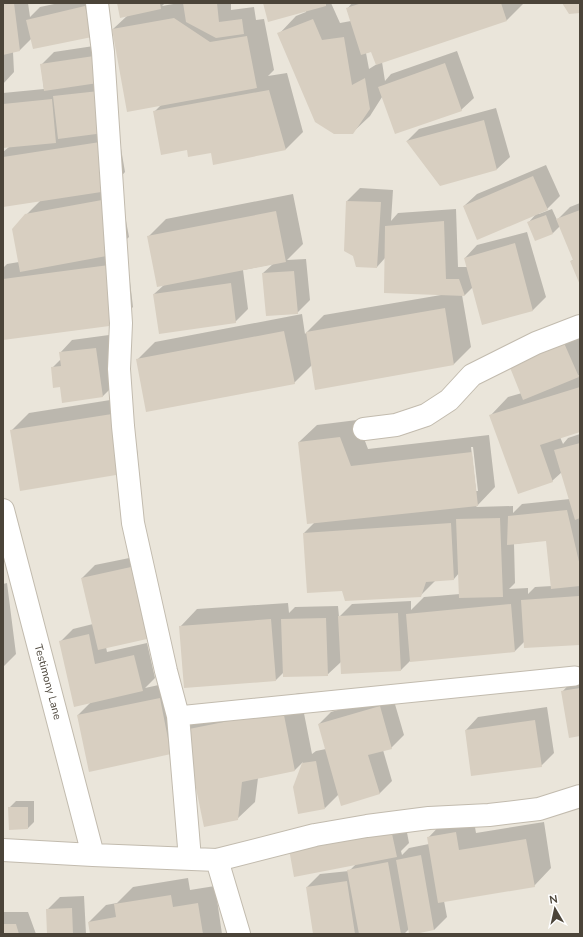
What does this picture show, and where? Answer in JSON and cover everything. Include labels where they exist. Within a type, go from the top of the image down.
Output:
[{"type":"street","points":[[97,3],[104,52],[121,323],[119,369],[132,523],[166,671],[178,716],[190,859]]},
{"type":"street","points":[[364,429],[396,425],[426,415],[449,400],[472,374],[536,343],[580,326]]},
{"type":"street","name":"Testimony Lane","points":[[3,510],[93,855]]},
{"type":"street","points":[[3,850],[217,860],[315,835],[367,826],[429,818],[489,815],[539,809],[580,796]]},
{"type":"street","points":[[217,860],[239,934]]},
{"type":"lane","points":[[178,716],[575,676]]},
{"type":"shaded area","points":[[3,3],[580,3],[580,934],[3,934]]},
{"type":"building","points":[[3,3],[14,3],[20,51],[3,55]]},
{"type":"building","points":[[117,3],[160,3],[161,9],[120,18]]},
{"type":"building","points":[[183,3],[217,3],[219,22],[242,19],[244,34],[216,38],[186,22]]},
{"type":"building","points":[[263,3],[326,3],[326,6],[268,22]]},
{"type":"building","points":[[362,3],[501,3],[507,21],[376,65],[371,52],[361,55],[346,8]]},
{"type":"building","points":[[562,3],[580,3],[580,13],[569,14]]},
{"type":"building","points":[[85,6],[92,37],[33,49],[26,20]]},
{"type":"building","points":[[174,18],[210,42],[247,36],[257,88],[127,112],[112,29]]},
{"type":"building","points":[[313,19],[322,40],[344,37],[352,85],[365,78],[370,109],[353,134],[334,134],[315,122],[277,33]]},
{"type":"building","points":[[94,56],[98,83],[44,91],[40,64]]},
{"type":"building","points":[[445,63],[462,111],[395,134],[378,87]]},
{"type":"building","points":[[269,90],[286,150],[213,165],[211,153],[188,157],[187,150],[161,155],[153,111]]},
{"type":"building","points":[[99,91],[104,133],[58,139],[53,96]]},
{"type":"building","points":[[52,99],[56,143],[3,148],[3,104]]},
{"type":"building","points":[[484,120],[497,170],[440,186],[406,141]]},
{"type":"building","points":[[100,142],[108,191],[3,207],[3,157]]},
{"type":"building","points":[[533,176],[548,210],[477,240],[463,206]]},
{"type":"building","points":[[102,200],[112,255],[20,272],[12,229],[25,214]]},
{"type":"building","points":[[346,201],[381,202],[377,268],[356,267],[353,256],[344,251]]},
{"type":"building","points":[[580,210],[580,285],[570,261],[573,260],[556,219]]},
{"type":"building","points":[[276,211],[286,262],[157,287],[147,236]]},
{"type":"building","points":[[546,215],[553,234],[535,241],[527,222]]},
{"type":"building","points":[[444,221],[446,279],[459,279],[465,296],[384,293],[385,226]]},
{"type":"building","points":[[515,243],[533,311],[482,325],[464,258]]},
{"type":"building","points":[[109,265],[117,325],[3,340],[3,279]]},
{"type":"building","points":[[294,271],[298,314],[266,316],[262,273]]},
{"type":"building","points":[[231,283],[236,323],[159,334],[153,294]]},
{"type":"building","points":[[445,308],[454,365],[315,390],[306,332]]},
{"type":"building","points":[[284,331],[295,384],[146,412],[136,359]]},
{"type":"building","points":[[564,343],[579,377],[523,400],[509,365]]},
{"type":"building","points":[[96,348],[103,397],[62,403],[60,387],[53,388],[51,367],[61,366],[59,352]]},
{"type":"building","points":[[580,387],[580,432],[540,445],[553,482],[518,494],[489,415]]},
{"type":"building","points":[[112,414],[122,474],[20,491],[10,430]]},
{"type":"building","points":[[340,437],[351,466],[472,452],[478,506],[307,524],[298,442]]},
{"type":"building","points":[[580,443],[580,518],[575,520],[554,450]]},
{"type":"building","points":[[567,510],[580,566],[580,586],[551,589],[546,541],[507,545],[508,516]]},
{"type":"building","points":[[500,518],[503,597],[459,598],[456,519]]},
{"type":"building","points":[[451,523],[454,580],[426,582],[421,597],[345,601],[342,591],[307,593],[303,533]]},
{"type":"building","points":[[131,567],[147,639],[98,650],[81,578]]},
{"type":"building","points":[[579,596],[580,645],[524,648],[521,600]]},
{"type":"building","points":[[511,604],[515,652],[410,662],[406,614]]},
{"type":"building","points":[[398,613],[401,671],[341,674],[338,616]]},
{"type":"building","points":[[326,618],[328,676],[283,677],[281,619]]},
{"type":"building","points":[[271,619],[276,681],[184,688],[179,626]]},
{"type":"building","points":[[89,634],[95,664],[134,655],[143,691],[74,707],[59,641]]},
{"type":"building","points":[[580,688],[580,736],[569,738],[561,691]]},
{"type":"building","points":[[160,698],[171,754],[89,772],[77,715]]},
{"type":"building","points":[[380,706],[392,749],[368,755],[380,794],[341,806],[318,724]]},
{"type":"building","points":[[283,710],[295,771],[242,782],[238,820],[204,827],[184,730]]},
{"type":"building","points":[[535,720],[542,767],[471,776],[465,730]]},
{"type":"building","points":[[316,761],[325,809],[298,814],[293,787],[302,763]]},
{"type":"building","points":[[8,807],[28,807],[28,829],[9,830]]},
{"type":"building","points":[[391,829],[397,857],[294,877],[289,849]]},
{"type":"building","points":[[456,832],[459,850],[526,839],[535,887],[438,903],[427,837]]},
{"type":"building","points":[[421,855],[434,930],[409,934],[396,860]]},
{"type":"building","points":[[388,862],[401,934],[359,934],[347,870]]},
{"type":"building","points":[[347,881],[355,934],[313,934],[306,887]]},
{"type":"building","points":[[171,895],[173,907],[198,903],[203,934],[90,934],[88,922],[116,917],[114,904]]},
{"type":"building","points":[[72,908],[73,934],[47,934],[46,909]]},
{"type":"building","points":[[3,924],[16,924],[19,934],[3,934]]}]
